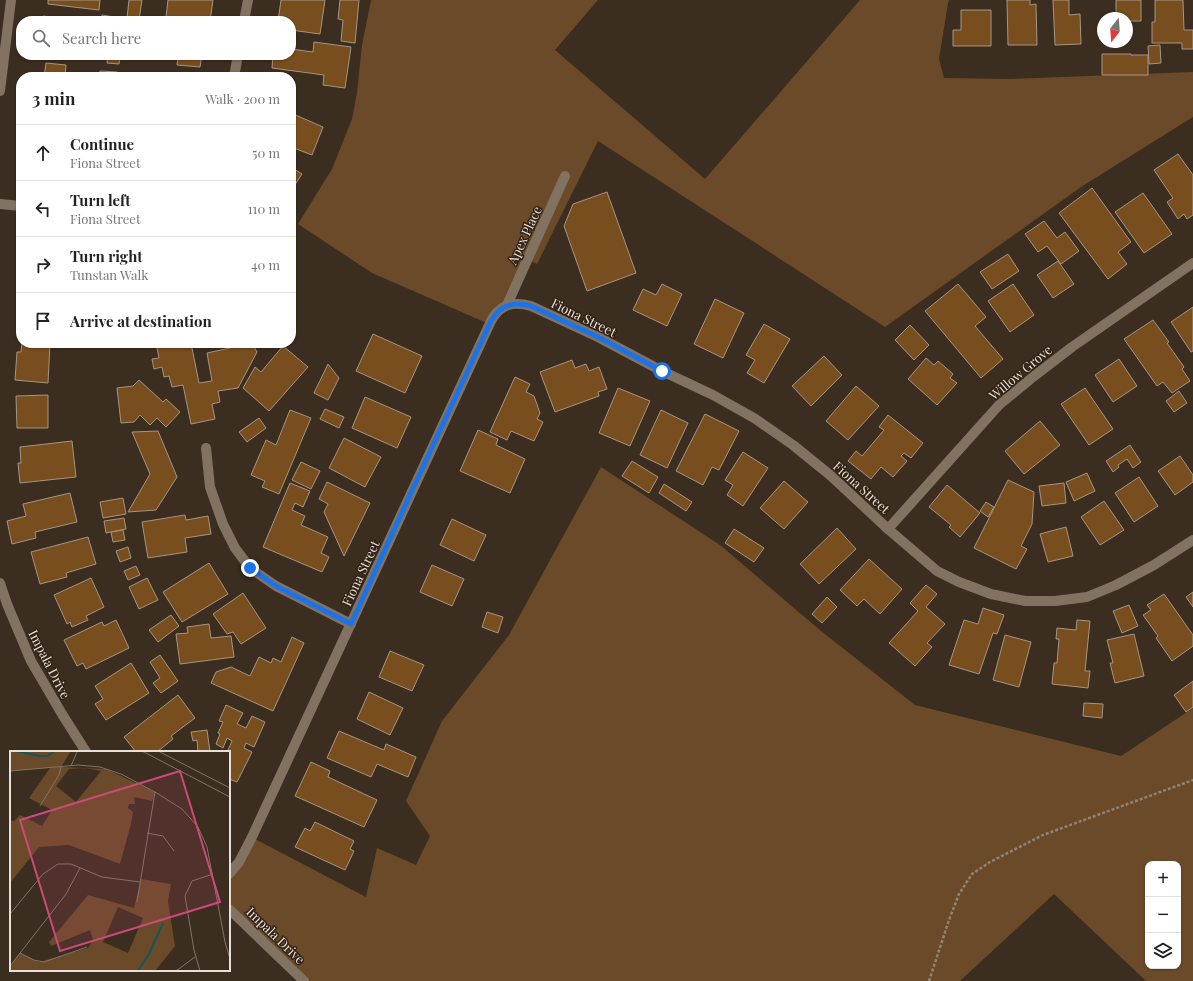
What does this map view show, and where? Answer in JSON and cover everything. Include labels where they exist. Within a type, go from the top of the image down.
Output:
[{"type":"street","points":[[0,91],[11,0]]},
{"type":"street","points":[[245,16],[248,0]]},
{"type":"street","points":[[235,72],[237,60]]},
{"type":"street","name":"Apex Place","points":[[507,305],[565,176]]},
{"type":"street","points":[[0,204],[16,206]]},
{"type":"street","name":"Willow Grove","points":[[888,529],[999,405],[1072,347],[1193,263]]},
{"type":"street","name":"Fiona Street","points":[[230,873],[239,862],[252,837],[491,321],[495,314],[507,305],[523,304],[531,306],[598,337],[662,371],[713,395],[754,418],[793,445],[830,475],[888,529],[937,571],[959,582],[991,594],[1025,600],[1055,601],[1087,597],[1116,585],[1154,565],[1193,540]]},
{"type":"street","points":[[206,448],[210,488],[223,524],[235,548],[250,568],[276,586],[351,624]]},
{"type":"street","name":"Impala Drive","points":[[0,583],[7,604],[31,661],[85,751]]},
{"type":"street","name":"Impala Drive","points":[[230,910],[304,981]]},
{"type":"path","points":[[929,981],[959,894],[972,874],[990,862],[1043,835],[1193,780]]},
{"type":"shaded area","points":[[371,0],[598,0],[555,50],[705,179],[860,0],[949,0],[939,59],[944,78],[1010,79],[1193,72],[1193,117],[1081,187],[885,327],[598,141],[537,264],[529,260],[508,302],[489,324],[372,273],[298,224],[332,169],[352,119],[357,93],[362,45]]},
{"type":"shaded area","points":[[601,467],[720,545],[821,631],[915,705],[1121,756],[1193,708],[1193,981],[1146,981],[1054,894],[960,981],[305,981],[230,910],[230,873],[251,837],[366,897],[377,848],[416,865],[430,836],[406,801],[442,721],[509,635]]},
{"type":"building","points":[[48,0],[100,0],[99,10],[48,4]]},
{"type":"building","points":[[129,0],[142,0],[140,16],[127,16]]},
{"type":"building","points":[[168,0],[213,0],[211,16],[166,16]]},
{"type":"building","points":[[281,0],[325,0],[320,34],[296,31],[296,16],[279,16]]},
{"type":"building","points":[[340,0],[359,0],[355,43],[341,41],[343,20],[338,19]]},
{"type":"building","points":[[1007,0],[1030,0],[1030,5],[1036,4],[1037,45],[1008,45]]},
{"type":"building","points":[[1053,0],[1069,0],[1069,15],[1080,14],[1081,44],[1055,45]]},
{"type":"building","points":[[1116,0],[1141,0],[1141,21],[1133,21],[1133,12],[1116,12]]},
{"type":"building","points":[[1155,0],[1183,0],[1184,30],[1193,30],[1193,49],[1182,49],[1182,43],[1152,43],[1152,22],[1155,22]]},
{"type":"building","points":[[961,10],[991,10],[991,46],[953,46],[953,30],[961,30]]},
{"type":"building","points":[[314,42],[351,47],[345,88],[323,85],[324,75],[272,68],[273,60],[296,60],[296,50],[313,52]]},
{"type":"building","points":[[1160,45],[1161,63],[1149,64],[1148,46]]},
{"type":"building","points":[[1102,54],[1148,55],[1148,75],[1102,75]]},
{"type":"building","points":[[107,60],[119,60],[119,64],[107,63]]},
{"type":"building","points":[[178,60],[201,60],[200,67],[177,65]]},
{"type":"building","points":[[46,63],[66,65],[65,72],[45,72]]},
{"type":"building","points":[[296,115],[323,127],[312,155],[296,149]]},
{"type":"building","points":[[1178,154],[1193,175],[1193,215],[1187,219],[1184,214],[1178,219],[1167,202],[1173,198],[1154,170]]},
{"type":"building","points":[[296,170],[302,174],[296,183]]},
{"type":"building","points":[[1092,188],[1131,242],[1118,252],[1127,264],[1108,279],[1059,213]]},
{"type":"building","points":[[607,192],[636,273],[587,291],[564,226],[573,204]]},
{"type":"building","points":[[1143,193],[1172,234],[1144,253],[1115,212]]},
{"type":"building","points":[[1044,221],[1057,238],[1065,232],[1079,251],[1061,264],[1047,246],[1038,252],[1025,234]]},
{"type":"building","points":[[1008,254],[1019,271],[992,289],[980,272]]},
{"type":"building","points":[[1058,261],[1074,284],[1053,298],[1037,275]]},
{"type":"building","points":[[662,284],[682,294],[667,326],[633,310],[643,289],[656,295]]},
{"type":"building","points":[[958,284],[986,317],[975,326],[1003,359],[981,378],[925,311]]},
{"type":"building","points":[[1013,284],[1034,315],[1010,332],[988,301]]},
{"type":"building","points":[[715,299],[744,313],[723,358],[694,344]]},
{"type":"building","points":[[1193,307],[1193,351],[1191,352],[1171,322]]},
{"type":"building","points":[[1153,320],[1169,342],[1167,343],[1184,367],[1182,369],[1190,381],[1172,393],[1163,382],[1157,386],[1124,339]]},
{"type":"building","points":[[764,324],[790,339],[764,383],[747,373],[755,360],[746,355]]},
{"type":"building","points":[[910,325],[929,345],[914,360],[895,340]]},
{"type":"building","points":[[373,334],[422,356],[405,393],[356,371]]},
{"type":"building","points":[[21,348],[50,348],[48,383],[15,380],[17,352],[21,352]]},
{"type":"building","points":[[157,348],[192,348],[199,383],[212,381],[207,353],[230,348],[255,348],[257,352],[238,388],[218,391],[220,402],[212,404],[215,419],[191,424],[183,385],[172,387],[169,376],[164,377],[162,367],[154,369],[152,359],[159,358]]},
{"type":"building","points":[[281,348],[285,348],[308,367],[269,411],[243,388],[255,367],[261,372]]},
{"type":"building","points":[[824,356],[842,375],[811,406],[792,386]]},
{"type":"building","points":[[926,358],[934,365],[938,361],[953,374],[950,378],[957,383],[937,405],[908,379]]},
{"type":"building","points":[[1119,359],[1137,386],[1113,402],[1095,375]]},
{"type":"building","points":[[572,360],[575,368],[586,364],[589,371],[599,367],[607,389],[598,392],[599,396],[555,412],[540,372]]},
{"type":"building","points":[[328,364],[339,378],[328,400],[314,393]]},
{"type":"building","points":[[515,377],[530,384],[526,392],[534,396],[540,413],[537,419],[543,422],[534,441],[511,431],[507,440],[490,432]]},
{"type":"building","points":[[139,380],[163,402],[166,399],[180,412],[166,427],[157,418],[150,425],[140,415],[134,422],[121,423],[117,388],[133,386]]},
{"type":"building","points":[[856,386],[879,406],[848,440],[826,421]]},
{"type":"building","points":[[618,388],[650,401],[630,446],[599,433]]},
{"type":"building","points":[[1085,388],[1113,429],[1089,445],[1061,404]]},
{"type":"building","points":[[1179,391],[1187,403],[1174,412],[1166,401]]},
{"type":"building","points":[[48,395],[48,428],[17,428],[16,396]]},
{"type":"building","points":[[365,397],[411,417],[397,448],[352,428]]},
{"type":"building","points":[[325,409],[344,417],[339,428],[320,419]]},
{"type":"building","points":[[290,410],[311,418],[279,494],[262,487],[265,481],[251,475],[266,440],[276,445]]},
{"type":"building","points":[[661,410],[688,423],[667,468],[640,455]]},
{"type":"building","points":[[705,414],[739,431],[719,470],[712,467],[703,485],[676,471]]},
{"type":"building","points":[[888,415],[923,443],[911,458],[904,453],[901,456],[907,461],[893,477],[881,467],[871,479],[848,461],[856,451],[862,456],[884,430],[879,427]]},
{"type":"building","points":[[259,418],[266,428],[247,442],[239,432]]},
{"type":"building","points":[[1040,421],[1060,445],[1024,474],[1005,451]]},
{"type":"building","points":[[478,430],[498,439],[496,445],[525,459],[510,493],[460,471]]},
{"type":"building","points":[[158,431],[177,477],[156,510],[128,512],[150,474],[132,432]]},
{"type":"building","points":[[344,438],[381,457],[365,487],[329,468]]},
{"type":"building","points":[[72,441],[76,477],[20,483],[18,463],[21,463],[20,447]]},
{"type":"building","points":[[1130,445],[1141,462],[1133,468],[1127,459],[1118,465],[1119,467],[1113,472],[1106,461]]},
{"type":"building","points":[[743,452],[768,468],[743,506],[727,495],[733,485],[725,480]]},
{"type":"building","points":[[1180,456],[1193,475],[1193,482],[1175,495],[1158,471]]},
{"type":"building","points":[[632,461],[658,477],[649,493],[622,476]]},
{"type":"building","points":[[301,462],[320,471],[311,489],[292,480]]},
{"type":"building","points":[[1087,473],[1095,491],[1074,501],[1066,482]]},
{"type":"building","points":[[1139,477],[1158,506],[1134,522],[1115,493]]},
{"type":"building","points":[[1008,480],[1034,492],[1032,524],[1021,546],[1027,549],[1016,569],[974,548]]},
{"type":"building","points":[[784,481],[808,502],[784,529],[760,508]]},
{"type":"building","points":[[327,482],[370,503],[344,556],[324,512],[328,504],[319,499]]},
{"type":"building","points":[[290,483],[310,491],[303,507],[295,503],[292,510],[305,516],[301,525],[328,537],[321,553],[329,557],[322,572],[263,547]]},
{"type":"building","points":[[1064,483],[1066,503],[1042,506],[1039,486]]},
{"type":"building","points":[[664,484],[692,502],[686,511],[659,493]]},
{"type":"building","points":[[947,485],[980,513],[960,537],[949,527],[951,525],[929,507]]},
{"type":"building","points":[[70,493],[77,522],[35,532],[36,538],[12,544],[7,521],[26,516],[23,504]]},
{"type":"building","points":[[123,498],[126,514],[103,518],[100,502]]},
{"type":"building","points":[[1104,501],[1124,530],[1100,545],[1081,517]]},
{"type":"building","points":[[986,502],[994,507],[988,517],[980,511]]},
{"type":"building","points":[[185,515],[186,520],[208,516],[211,534],[185,538],[187,552],[148,558],[142,522]]},
{"type":"building","points":[[124,518],[126,529],[106,533],[104,521]]},
{"type":"building","points":[[452,519],[486,535],[474,561],[440,545]]},
{"type":"building","points":[[1066,527],[1073,556],[1048,562],[1040,534]]},
{"type":"building","points":[[837,528],[856,549],[819,584],[800,564]]},
{"type":"building","points":[[734,529],[764,548],[754,562],[725,543]]},
{"type":"building","points":[[123,530],[125,540],[113,542],[111,532]]},
{"type":"building","points":[[88,537],[96,564],[66,573],[67,577],[40,584],[31,552]]},
{"type":"building","points":[[128,547],[131,558],[120,562],[116,551]]},
{"type":"building","points":[[869,559],[902,589],[880,614],[864,599],[857,606],[840,590]]},
{"type":"building","points":[[209,563],[228,594],[182,622],[163,592]]},
{"type":"building","points":[[432,565],[464,579],[452,606],[420,592]]},
{"type":"building","points":[[136,566],[140,575],[128,580],[124,571]]},
{"type":"building","points":[[91,578],[104,607],[86,616],[88,620],[72,627],[70,622],[67,624],[54,595]]},
{"type":"building","points":[[147,578],[158,600],[139,609],[129,587]]},
{"type":"building","points":[[926,585],[937,594],[926,607],[945,624],[927,643],[932,647],[915,666],[889,643],[918,611],[910,603]]},
{"type":"building","points":[[1193,592],[1193,607],[1186,597]]},
{"type":"building","points":[[243,593],[266,628],[241,644],[233,632],[227,634],[213,614]]},
{"type":"building","points":[[1164,594],[1193,635],[1193,646],[1172,661],[1156,638],[1158,636],[1143,615],[1151,610],[1147,605]]},
{"type":"building","points":[[827,597],[837,607],[822,623],[812,614]]},
{"type":"building","points":[[1129,605],[1138,626],[1122,633],[1113,611]]},
{"type":"building","points":[[983,608],[1004,615],[997,634],[993,633],[979,674],[949,665],[964,620],[978,624]]},
{"type":"building","points":[[487,612],[503,617],[498,633],[482,627]]},
{"type":"building","points":[[171,615],[179,626],[158,642],[149,630]]},
{"type":"building","points":[[116,620],[129,648],[86,669],[83,663],[77,666],[64,640],[102,622],[104,626]]},
{"type":"building","points":[[1077,620],[1090,621],[1085,671],[1090,671],[1088,688],[1052,684],[1054,663],[1057,663],[1059,639],[1056,639],[1057,628],[1076,630]]},
{"type":"building","points":[[209,624],[211,638],[231,636],[234,657],[180,664],[176,634],[188,633],[187,627]]},
{"type":"building","points":[[1134,634],[1144,676],[1115,683],[1110,663],[1113,663],[1107,640]]},
{"type":"building","points":[[1005,635],[1031,642],[1019,687],[993,680]]},
{"type":"building","points":[[292,637],[304,643],[273,711],[211,683],[216,672],[231,667],[250,676],[259,657],[271,663],[273,658],[281,662]]},
{"type":"building","points":[[390,651],[424,665],[412,691],[379,677]]},
{"type":"building","points":[[160,655],[178,681],[161,693],[153,683],[160,678],[150,662]]},
{"type":"building","points":[[131,663],[149,693],[106,720],[95,704],[103,699],[95,686]]},
{"type":"building","points":[[1193,681],[1193,707],[1186,712],[1174,695]]},
{"type":"building","points":[[369,692],[403,708],[390,735],[357,719]]},
{"type":"building","points":[[178,695],[195,718],[171,736],[173,739],[158,751],[135,751],[124,737]]},
{"type":"building","points":[[1084,703],[1103,704],[1102,718],[1083,716]]},
{"type":"building","points":[[226,705],[243,713],[237,724],[246,728],[252,716],[265,722],[254,747],[246,743],[244,748],[252,752],[237,782],[230,779],[230,751],[227,751],[232,741],[227,738],[223,748],[216,744],[220,734],[218,733],[223,722],[219,721]]},
{"type":"building","points":[[207,730],[210,751],[198,751],[197,740],[193,741],[191,732]]},
{"type":"building","points":[[339,731],[384,750],[386,744],[416,757],[408,777],[377,764],[371,777],[327,758]]},
{"type":"building","points":[[311,762],[330,771],[328,777],[377,800],[364,827],[295,796]]},
{"type":"building","points":[[315,822],[354,841],[350,849],[354,851],[345,870],[295,847],[305,828],[310,831]]},
{"type":"route","points":[[250,568],[276,586],[351,624],[491,321],[495,314],[507,305],[523,304],[531,306],[598,337],[662,371]]}]
